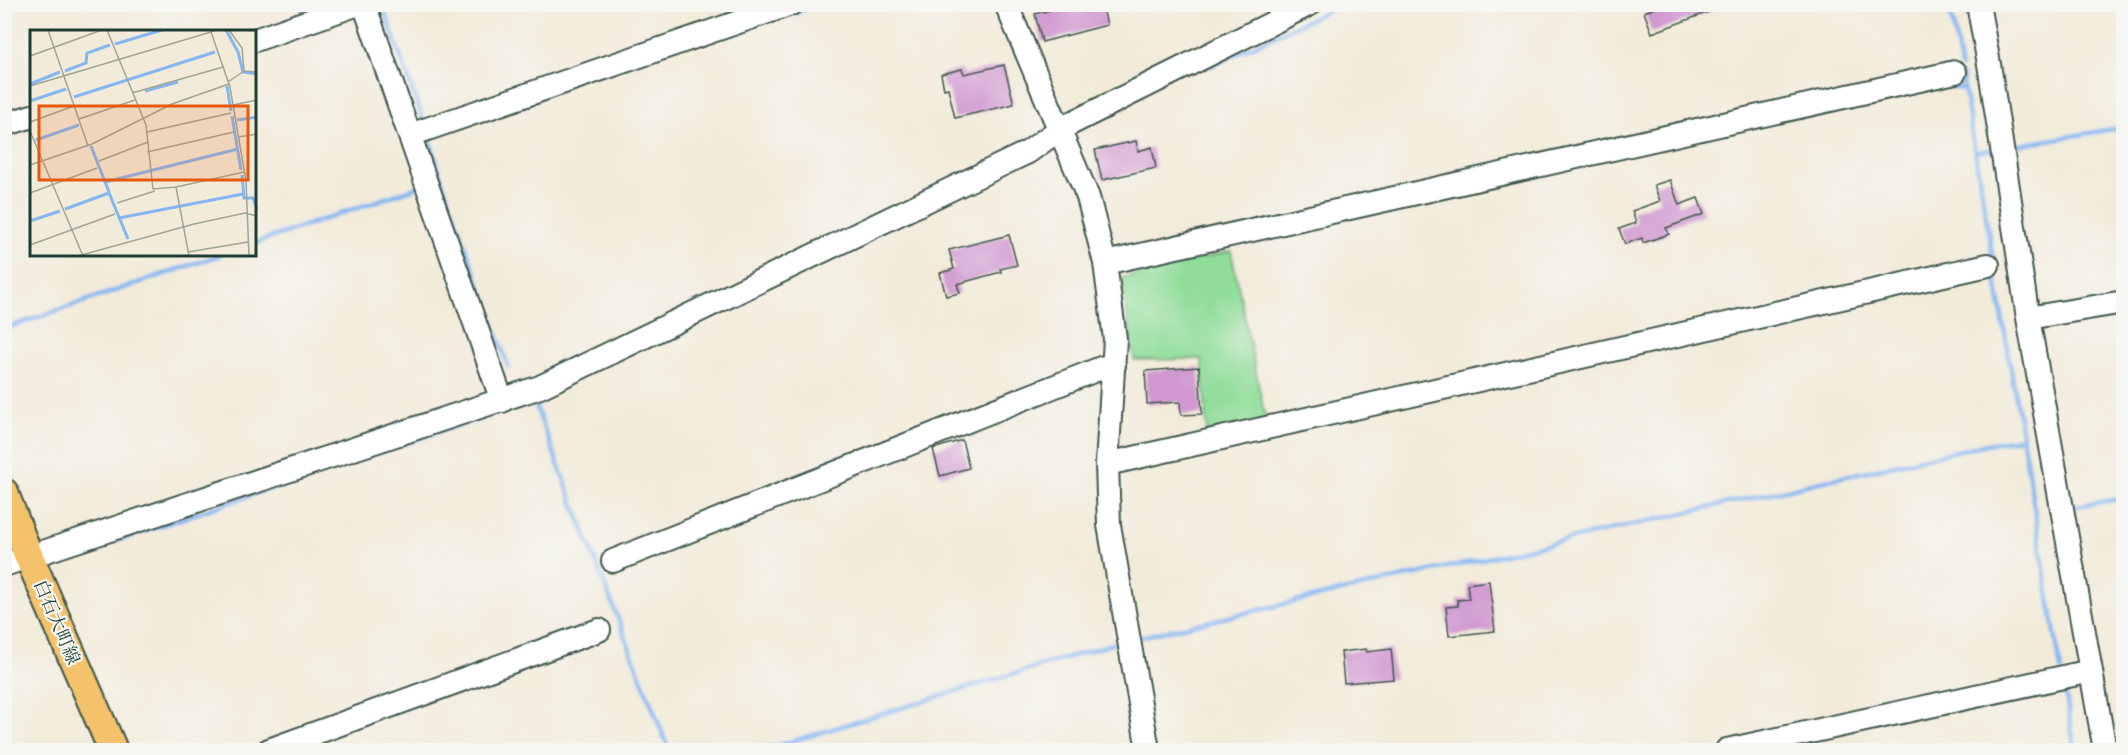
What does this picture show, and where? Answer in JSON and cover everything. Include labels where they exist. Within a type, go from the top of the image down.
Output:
[{"type":"main road","name":"白石大町線","points":[[4,493],[17,561],[113,750]]},
{"type":"street","points":[[256,40],[358,4]]},
{"type":"street","points":[[364,4],[421,132],[502,402]]},
{"type":"street","points":[[421,132],[791,4]]},
{"type":"street","points":[[1006,4],[1088,196],[1105,263],[1113,314],[1114,365],[1107,464],[1109,525],[1148,750]]},
{"type":"street","points":[[17,561],[502,402],[540,387],[1063,136],[1310,4]]},
{"type":"street","points":[[1978,4],[2028,318],[2105,750]]},
{"type":"street","points":[[1105,263],[1955,72]]},
{"type":"street","points":[[4,125],[30,117]]},
{"type":"street","points":[[1107,464],[1988,265]]},
{"type":"street","points":[[2028,318],[2124,302]]},
{"type":"street","points":[[613,561],[1101,368],[1114,365]]},
{"type":"street","points":[[269,750],[598,630]]},
{"type":"street","points":[[1727,750],[2091,671]]},
{"type":"green space","points":[[1231,251],[1266,421],[1207,434],[1202,359],[1134,360],[1122,278]]},
{"type":"building","points":[[1072,4],[1102,4],[1107,25],[1042,42],[1035,14]]},
{"type":"building","points":[[1655,4],[1725,4],[1725,6],[1652,33],[1644,12],[1656,8]]},
{"type":"building","points":[[1004,65],[1014,104],[955,118],[948,88],[944,89],[941,74],[962,69],[964,74]]},
{"type":"building","points":[[1136,141],[1138,151],[1152,147],[1156,168],[1102,180],[1095,150]]},
{"type":"building","points":[[1670,180],[1679,205],[1698,198],[1704,214],[1666,228],[1669,234],[1643,243],[1642,238],[1625,244],[1619,229],[1636,223],[1632,211],[1660,201],[1654,185]]},
{"type":"building","points":[[1009,235],[1017,265],[1000,269],[1001,272],[957,284],[960,293],[946,296],[940,273],[954,269],[949,250]]},
{"type":"building","points":[[1199,367],[1202,414],[1181,415],[1180,402],[1147,404],[1145,371]]},
{"type":"building","points":[[962,440],[969,468],[940,476],[933,449]]},
{"type":"building","points":[[1489,581],[1495,631],[1449,636],[1446,607],[1458,606],[1457,600],[1469,599],[1467,584]]},
{"type":"building","points":[[1366,649],[1367,652],[1391,649],[1394,679],[1344,683],[1341,652]]},
{"type":"waterway","points":[[382,4],[424,123]]},
{"type":"waterway","points":[[795,13],[820,4]]},
{"type":"waterway","points":[[1211,66],[1342,4]]},
{"type":"waterway","points":[[1949,4],[1961,67]]},
{"type":"waterway","points":[[1962,75],[1993,259]]},
{"type":"waterway","points":[[1943,85],[1965,89]]},
{"type":"waterway","points":[[2008,147],[2124,127]]},
{"type":"waterway","points":[[429,136],[441,179],[435,181]]},
{"type":"waterway","points":[[1975,152],[1997,149]]},
{"type":"waterway","points":[[441,179],[508,366]]},
{"type":"waterway","points":[[256,243],[418,187]]},
{"type":"waterway","points":[[4,329],[217,256]]},
{"type":"waterway","points":[[1994,267],[2061,670]]},
{"type":"waterway","points":[[47,564],[545,396]]},
{"type":"waterway","points":[[534,402],[669,750]]},
{"type":"waterway","points":[[1136,638],[1987,444],[2023,438]]},
{"type":"waterway","points":[[2077,506],[2124,498]]},
{"type":"waterway","points":[[763,750],[1122,641]]},
{"type":"waterway","points":[[2064,685],[2075,750]]}]
